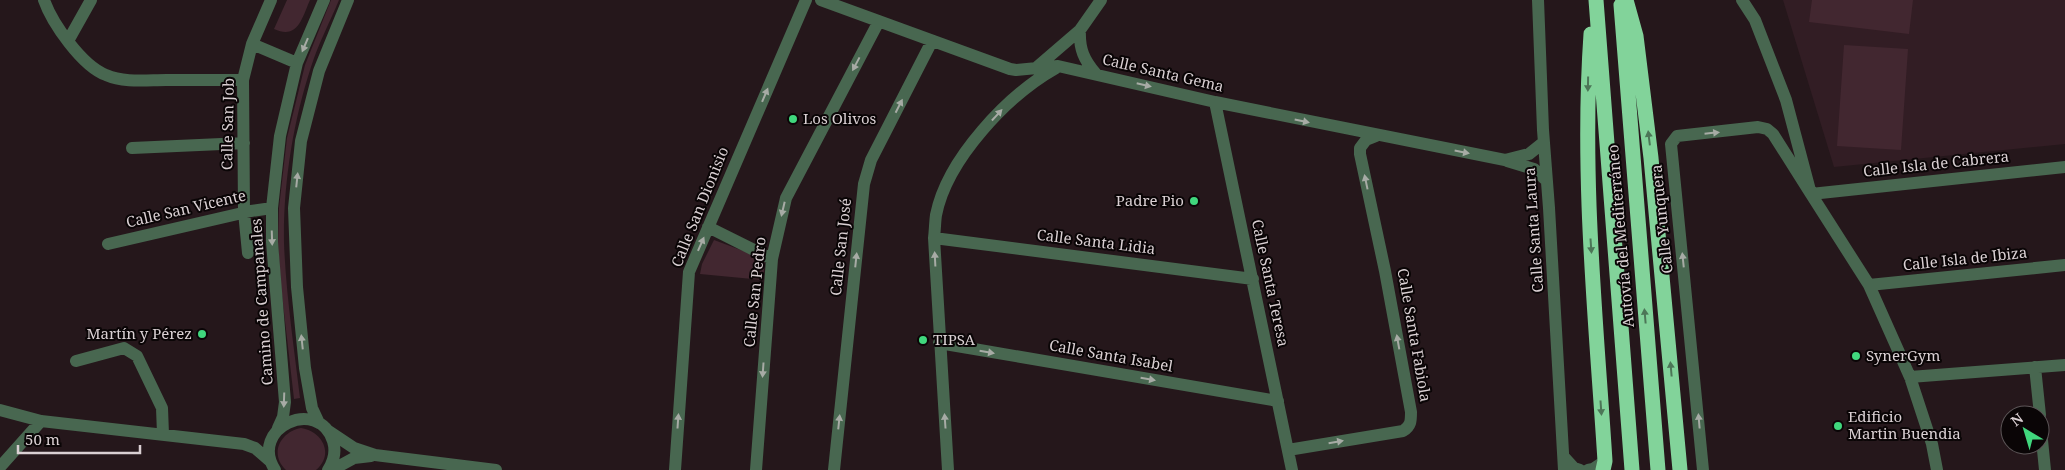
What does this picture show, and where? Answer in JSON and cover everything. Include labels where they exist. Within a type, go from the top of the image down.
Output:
[{"type":"highway","name":"Autovía del Mediterráneo","points":[[1595,0],[1632,470]]},
{"type":"highway","points":[[1595,0],[1587,81],[1590,220],[1604,466]]},
{"type":"highway","name":"Autovía del Mediterráneo","points":[[1620,0],[1658,470]]},
{"type":"highway","points":[[1626,0],[1636,36],[1651,158],[1680,470]]},
{"type":"street","points":[[43,0],[68,41],[86,62],[105,75],[130,81],[243,80]]},
{"type":"street","points":[[68,41],[91,0]]},
{"type":"street","name":"Calle San Job","points":[[248,253],[244,212],[243,80],[252,44],[271,0]]},
{"type":"street","name":"Camino de Campanales","points":[[272,465],[270,443],[283,417],[285,402],[273,251],[272,208],[280,136],[297,63],[324,0]]},
{"type":"street","points":[[330,470],[335,448],[312,408],[305,368],[297,287],[294,208],[301,141],[319,70],[348,0]]},
{"type":"street","name":"Calle San Dionisio","points":[[675,470],[688,272],[806,0]]},
{"type":"street","name":"Calle Santa Gema","points":[[821,0],[1016,70],[1058,66],[1376,136],[1505,160],[1534,169],[1546,180]]},
{"type":"street","points":[[1037,67],[1080,30],[1101,0]]},
{"type":"street","name":"Calle Santa Laura","points":[[1538,0],[1546,180],[1564,470]]},
{"type":"street","points":[[1742,0],[1755,20],[1786,100],[1811,194],[1869,285],[1910,377],[1932,444],[1937,470]]},
{"type":"street","name":"Calle San Pedro","points":[[756,470],[772,259],[786,198],[878,21]]},
{"type":"street","points":[[1080,30],[1081,52],[1085,62],[1096,74]]},
{"type":"street","name":"Calle San José","points":[[834,470],[864,184],[871,160],[932,41]]},
{"type":"street","points":[[252,44],[297,63]]},
{"type":"street","points":[[948,470],[934,238],[936,214],[951,175],[983,131],[1022,90],[1058,66]]},
{"type":"street","points":[[1016,70],[1022,78],[1022,90]]},
{"type":"street","name":"Calle Santa Teresa","points":[[1215,102],[1292,470]]},
{"type":"street","name":"Calle Yunquera","points":[[1704,470],[1672,140],[1677,136],[1758,127],[1767,129],[1773,134],[1811,194]]},
{"type":"street","name":"Calle Santa Fabiola","points":[[1288,450],[1403,431],[1409,428],[1412,422],[1412,412],[1385,271],[1360,154],[1360,148],[1366,140],[1376,136]]},
{"type":"street","name":"Calle Santa Gema","points":[[1505,160],[1529,154],[1544,142]]},
{"type":"street","points":[[132,148],[244,143]]},
{"type":"street","name":"Calle Isla de Cabrera","points":[[1811,194],[2065,167]]},
{"type":"street","name":"Calle San Vicente","points":[[108,244],[244,212],[272,208]]},
{"type":"street","points":[[708,227],[772,259]]},
{"type":"street","name":"Calle Santa Lidia","points":[[934,238],[1252,279]]},
{"type":"street","name":"Calle Isla de Ibiza","points":[[1869,285],[2065,266]]},
{"type":"street","name":"Calle Santa Isabel","points":[[939,343],[1278,401]]},
{"type":"street","points":[[76,361],[124,348],[137,356],[162,408],[163,434]]},
{"type":"street","points":[[1910,377],[2065,364]]},
{"type":"street","points":[[2035,367],[2039,405]]},
{"type":"street","points":[[0,410],[41,421],[244,444],[255,448],[272,465]]},
{"type":"street","points":[[244,444],[277,430],[287,422],[308,419],[354,448],[374,455],[496,470]]},
{"type":"street","points":[[0,467],[41,421]]},
{"type":"street","points":[[330,470],[354,458],[374,455]]},
{"type":"street","points":[[2044,455],[2045,470]]},
{"type":"street","points":[[1564,457],[1574,468],[1580,470]]},
{"type":"street","points":[[1588,470],[1604,466]]},
{"type":"shaded area","points":[[287,0],[310,0],[298,25],[289,32],[282,32],[274,29]]},
{"type":"shaded area","points":[[331,0],[339,0],[311,67],[294,132],[287,176],[284,221],[285,262],[300,398],[294,399],[281,286],[278,244],[279,208],[287,138],[305,65]]},
{"type":"shaded area","points":[[1783,0],[2065,0],[2065,144],[1834,167]]},
{"type":"shaded area","points":[[1812,0],[1913,0],[1909,34],[1809,22]]},
{"type":"shaded area","points":[[1844,45],[1908,49],[1901,150],[1837,146]]},
{"type":"shaded area","points":[[714,240],[765,259],[763,280],[700,274],[702,264]]},
{"type":"shaded area","points":[[301,428],[320,438],[324,444],[325,457],[322,464],[316,470],[286,470],[278,457],[279,444],[287,434]]},
{"type":"place","name":"Los Olivos","points":[[793,119]]},
{"type":"place","name":"Padre Pio","points":[[1194,201]]},
{"type":"place","name":"Martín y Pérez","points":[[202,334]]},
{"type":"place","name":"TIPSA","points":[[923,340]]},
{"type":"place","name":"SynerGym","points":[[1856,356]]},
{"type":"place","name":"Edificio Martin Buendia","points":[[1838,426]]}]
